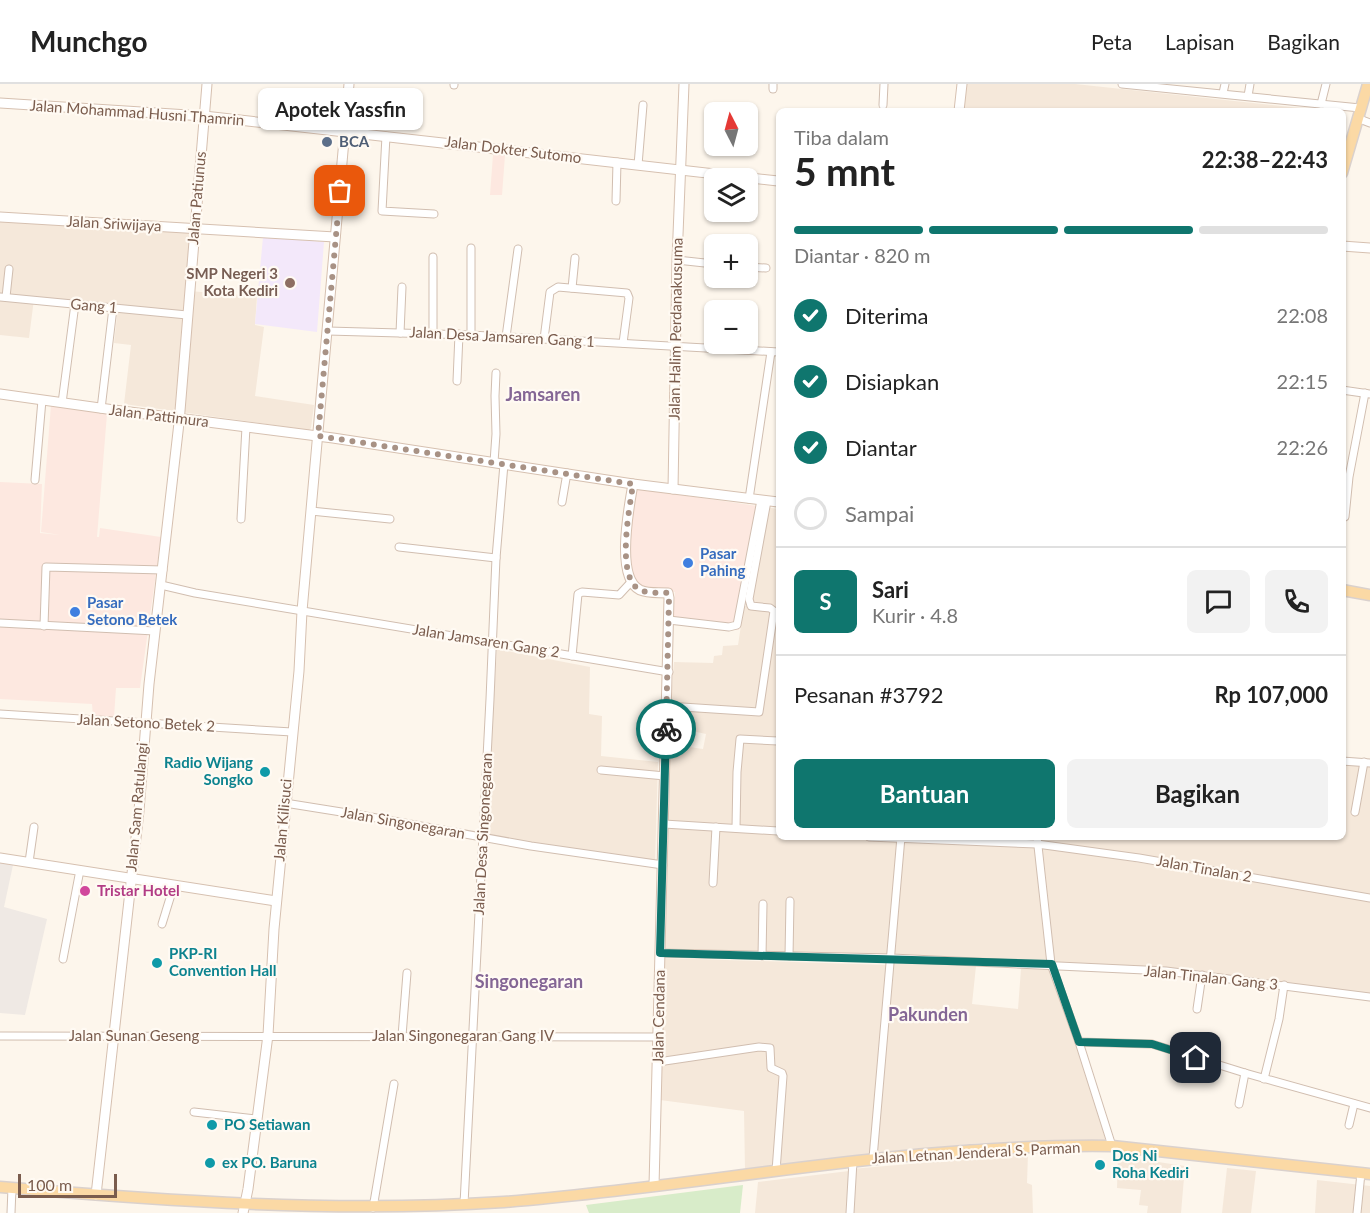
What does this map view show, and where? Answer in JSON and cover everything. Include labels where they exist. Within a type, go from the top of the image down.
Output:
[{"type":"main road","points":[[1346,159],[1367,92]]},
{"type":"main road","points":[[1346,591],[1370,595]]},
{"type":"main road","name":"Jalan Letnan Jenderal S. Parman","points":[[0,1187],[244,1209],[374,1208],[464,1204],[654,1186],[873,1158],[1032,1147],[1112,1146],[1366,1174]]},
{"type":"street","name":"Jalan Patiunus","points":[[180,419],[207,84]]},
{"type":"street","name":"Jalan Kilisuci","points":[[244,1209],[268,1035],[276,901],[299,671],[302,610],[349,84]]},
{"type":"street","name":"Jalan Halim Perdanakusuma","points":[[673,489],[677,260],[684,84]]},
{"type":"street","points":[[883,105],[884,84]]},
{"type":"street","points":[[959,108],[962,84]]},
{"type":"street","points":[[1122,84],[1223,93],[1338,108]]},
{"type":"street","points":[[1223,93],[1225,84]]},
{"type":"street","points":[[1248,96],[1250,84]]},
{"type":"street","points":[[1321,104],[1326,84]]},
{"type":"street","name":"Jalan Mohammad Husni Thamrin","points":[[0,103],[204,116],[346,131]]},
{"type":"street","points":[[638,165],[643,105]]},
{"type":"street","points":[[1346,110],[1359,113],[1370,123]]},
{"type":"street","name":"Jalan Dokter Sutomo","points":[[346,131],[776,181]]},
{"type":"street","points":[[386,136],[382,211],[434,214]]},
{"type":"street","points":[[616,201],[617,162]]},
{"type":"street","name":"Jalan Sriwijaya","points":[[0,217],[335,237]]},
{"type":"street","points":[[1346,246],[1370,248]]},
{"type":"street","points":[[471,248],[471,335]]},
{"type":"street","points":[[506,337],[518,249]]},
{"type":"street","points":[[433,257],[433,333]]},
{"type":"street","points":[[572,288],[575,258]]},
{"type":"street","points":[[677,260],[704,263]]},
{"type":"street","points":[[758,268],[766,268]]},
{"type":"street","points":[[3,297],[9,269]]},
{"type":"street","points":[[400,333],[402,287]]},
{"type":"street","points":[[544,339],[550,292],[558,287],[628,294],[623,343]]},
{"type":"street","name":"Gang 1","points":[[3,297],[188,315]]},
{"type":"street","points":[[62,403],[75,304]]},
{"type":"street","points":[[101,409],[113,308]]},
{"type":"street","name":"Jalan Desa Jamsaren Gang 1","points":[[328,331],[459,334],[775,352]]},
{"type":"street","points":[[458,381],[459,334]]},
{"type":"street","points":[[749,499],[775,352]]},
{"type":"street","points":[[494,462],[496,374]]},
{"type":"street","points":[[1346,390],[1367,393],[1349,477],[1346,507]]},
{"type":"street","name":"Jalan Pattimura","points":[[0,394],[318,436],[633,484],[776,502]]},
{"type":"street","points":[[35,480],[42,400]]},
{"type":"street","name":"Jalan Sam Ratulangi","points":[[96,1195],[139,810],[145,723],[180,419]]},
{"type":"street","points":[[241,519],[246,427]]},
{"type":"street","name":"Jalan Desa Singonegaran","points":[[464,1204],[496,558],[504,464]]},
{"type":"street","points":[[562,502],[567,473]]},
{"type":"street","points":[[573,656],[578,593],[619,595],[631,582],[627,575],[625,560],[633,484]]},
{"type":"street","points":[[669,620],[729,627],[737,625],[764,500]]},
{"type":"street","points":[[667,706],[759,712],[774,611],[770,608],[751,606],[749,599],[764,500]]},
{"type":"street","points":[[311,511],[390,519]]},
{"type":"street","points":[[399,547],[496,558]]},
{"type":"street","points":[[44,626],[46,567],[163,570]]},
{"type":"street","name":"Jalan Cendana","points":[[631,582],[642,591],[668,593],[669,672],[654,1186]]},
{"type":"street","name":"Jalan Jamsaren Gang 2","points":[[161,585],[195,593],[669,672]]},
{"type":"street","points":[[0,623],[155,631]]},
{"type":"street","name":"Jalan Setono Betek 2","points":[[0,714],[292,732]]},
{"type":"street","points":[[736,828],[740,739],[776,741]]},
{"type":"street","points":[[1346,761],[1367,762],[1355,812]]},
{"type":"street","points":[[601,770],[665,776]]},
{"type":"street","name":"Jalan Singonegaran","points":[[285,803],[360,814],[482,838],[663,865]]},
{"type":"street","points":[[664,824],[776,831]]},
{"type":"street","points":[[28,862],[34,827]]},
{"type":"street","points":[[713,883],[716,827]]},
{"type":"street","points":[[873,1158],[901,840]]},
{"type":"street","points":[[992,840],[1037,841],[1052,964],[1112,1146]]},
{"type":"street","name":"Jalan Tinalan 2","points":[[1037,841],[1370,898]]},
{"type":"street","points":[[0,858],[276,901]]},
{"type":"street","points":[[63,958],[80,870]]},
{"type":"street","points":[[162,924],[174,885]]},
{"type":"street","points":[[789,956],[790,901]]},
{"type":"street","points":[[762,956],[763,904]]},
{"type":"street","name":"Jalan Tinalan Gang 3","points":[[660,953],[1052,964],[1202,975],[1370,997]]},
{"type":"street","points":[[402,1035],[407,973]]},
{"type":"street","points":[[1197,1009],[1202,975]]},
{"type":"street","points":[[1264,1079],[1279,1019],[1284,985]]},
{"type":"street","name":"Jalan Singonegaran Gang IV","points":[[268,1035],[658,1037]]},
{"type":"street","name":"Jalan Sunan Geseng","points":[[0,1036],[268,1035]]},
{"type":"street","points":[[1079,1042],[1152,1044],[1264,1079],[1370,1108]]},
{"type":"street","points":[[658,1062],[759,1047],[770,1048],[771,1068],[782,1073],[783,1076],[776,1170]]},
{"type":"street","points":[[1239,1104],[1245,1073]]},
{"type":"street","points":[[374,1208],[394,1084]]},
{"type":"street","points":[[1349,1125],[1354,1104]]},
{"type":"street","points":[[194,1112],[256,1119]]},
{"type":"street","points":[[850,1213],[853,1161]]},
{"type":"street","points":[[1357,1213],[1366,1174]]},
{"type":"street","points":[[11,1213],[12,1188]]},
{"type":"shaded area","points":[[966,84],[1075,84],[1300,108],[963,108]]},
{"type":"shaded area","points":[[493,155],[505,155],[502,195],[490,195]]},
{"type":"shaded area","points":[[0,222],[192,233],[188,291],[257,296],[255,325],[264,327],[255,396],[314,405],[311,428],[309,430],[124,404],[131,345],[114,343],[118,307],[34,299],[29,338],[0,335]]},
{"type":"shaded area","name":"SMP Negeri 3 Kota Kediri","points":[[263,237],[324,242],[317,332],[255,324]]},
{"type":"shaded area","name":"Pasar Setono Betek","points":[[51,405],[107,414],[97,537],[99,537],[100,528],[161,537],[140,688],[116,688],[114,717],[93,717],[92,704],[0,699],[0,482],[42,484],[40,533],[60,535],[41,532]]},
{"type":"shaded area","name":"Pasar Pahing","points":[[635,488],[757,506],[739,630],[673,622],[675,592],[646,590],[638,585],[628,570]]},
{"type":"shaded area","points":[[765,507],[776,509],[776,829],[667,821],[669,744],[703,749],[706,734],[669,726],[674,662],[713,663],[714,656],[722,655],[723,646],[738,645],[744,606],[749,606]]},
{"type":"shaded area","points":[[497,649],[590,667],[589,714],[602,716],[601,756],[658,762],[655,863],[485,835]]},
{"type":"shaded area","points":[[1346,765],[1370,766],[1370,895],[1231,870],[1040,841],[1346,840]]},
{"type":"shaded area","points":[[667,827],[776,834],[776,840],[898,841],[889,956],[665,950]]},
{"type":"shaded area","points":[[982,840],[1033,840],[1033,842]]},
{"type":"shaded area","points":[[904,843],[1035,846],[1048,962],[894,956]]},
{"type":"shaded area","points":[[1039,846],[1370,901],[1370,995],[1204,972],[1054,962]]},
{"type":"shaded area","points":[[0,862],[13,865],[4,907],[47,919],[25,1015],[0,1013]]},
{"type":"shaded area","points":[[663,958],[889,965],[870,1155],[745,1170],[744,1111],[660,1100]]},
{"type":"shaded area","points":[[894,963],[976,966],[972,1004],[1018,1009],[1021,969],[1050,968],[1072,1030],[1106,1141],[979,1143],[877,1154]]},
{"type":"shaded area","points":[[1028,1154],[1027,1183],[1032,1185],[1033,1213],[850,1213],[851,1169]]},
{"type":"shaded area","points":[[1118,1156],[1185,1166],[1181,1213],[1147,1213],[1148,1206],[1139,1205],[1141,1190],[1117,1188]]},
{"type":"shaded area","points":[[1227,1168],[1256,1171],[1251,1213],[1222,1213]]},
{"type":"shaded area","points":[[849,1171],[846,1213],[755,1213],[758,1182]]},
{"type":"shaded area","points":[[1317,1180],[1370,1186],[1370,1213],[1315,1213]]},
{"type":"green space","points":[[743,1185],[740,1213],[589,1213],[586,1205]]},
{"type":"way so far","points":[[340,191],[318,436],[633,484],[625,553],[627,575],[631,582],[642,591],[668,593],[669,595],[666,729]]},
{"type":"place","name":"BCA","points":[[327,142]]},
{"type":"place","name":"Apotek Yassfin","points":[[340,191]]},
{"type":"place","name":"SMP Negeri 3 Kota Kediri","points":[[290,283]]},
{"type":"place","name":"Pasar Pahing","points":[[688,563]]},
{"type":"place","name":"Pasar Setono Betek","points":[[75,612]]},
{"type":"place","name":"Radio Wijang Songko","points":[[265,772]]},
{"type":"place","name":"Tristar Hotel","points":[[85,891]]},
{"type":"place","name":"PKP-RI Convention Hall","points":[[157,963]]},
{"type":"place","name":"PO Setiawan","points":[[212,1125]]},
{"type":"place","name":"ex PO. Baruna","points":[[210,1163]]},
{"type":"place","name":"Dos Ni Roha Kediri","points":[[1100,1165]]},
{"type":"district","name":"Jamsaren","points":[[543,395]]},
{"type":"district","name":"Singonegaran","points":[[529,982]]},
{"type":"district","name":"Pakunden","points":[[928,1015]]},
{"type":"route","points":[[666,729],[660,953],[1052,964],[1079,1042],[1152,1044],[1196,1058]]}]
